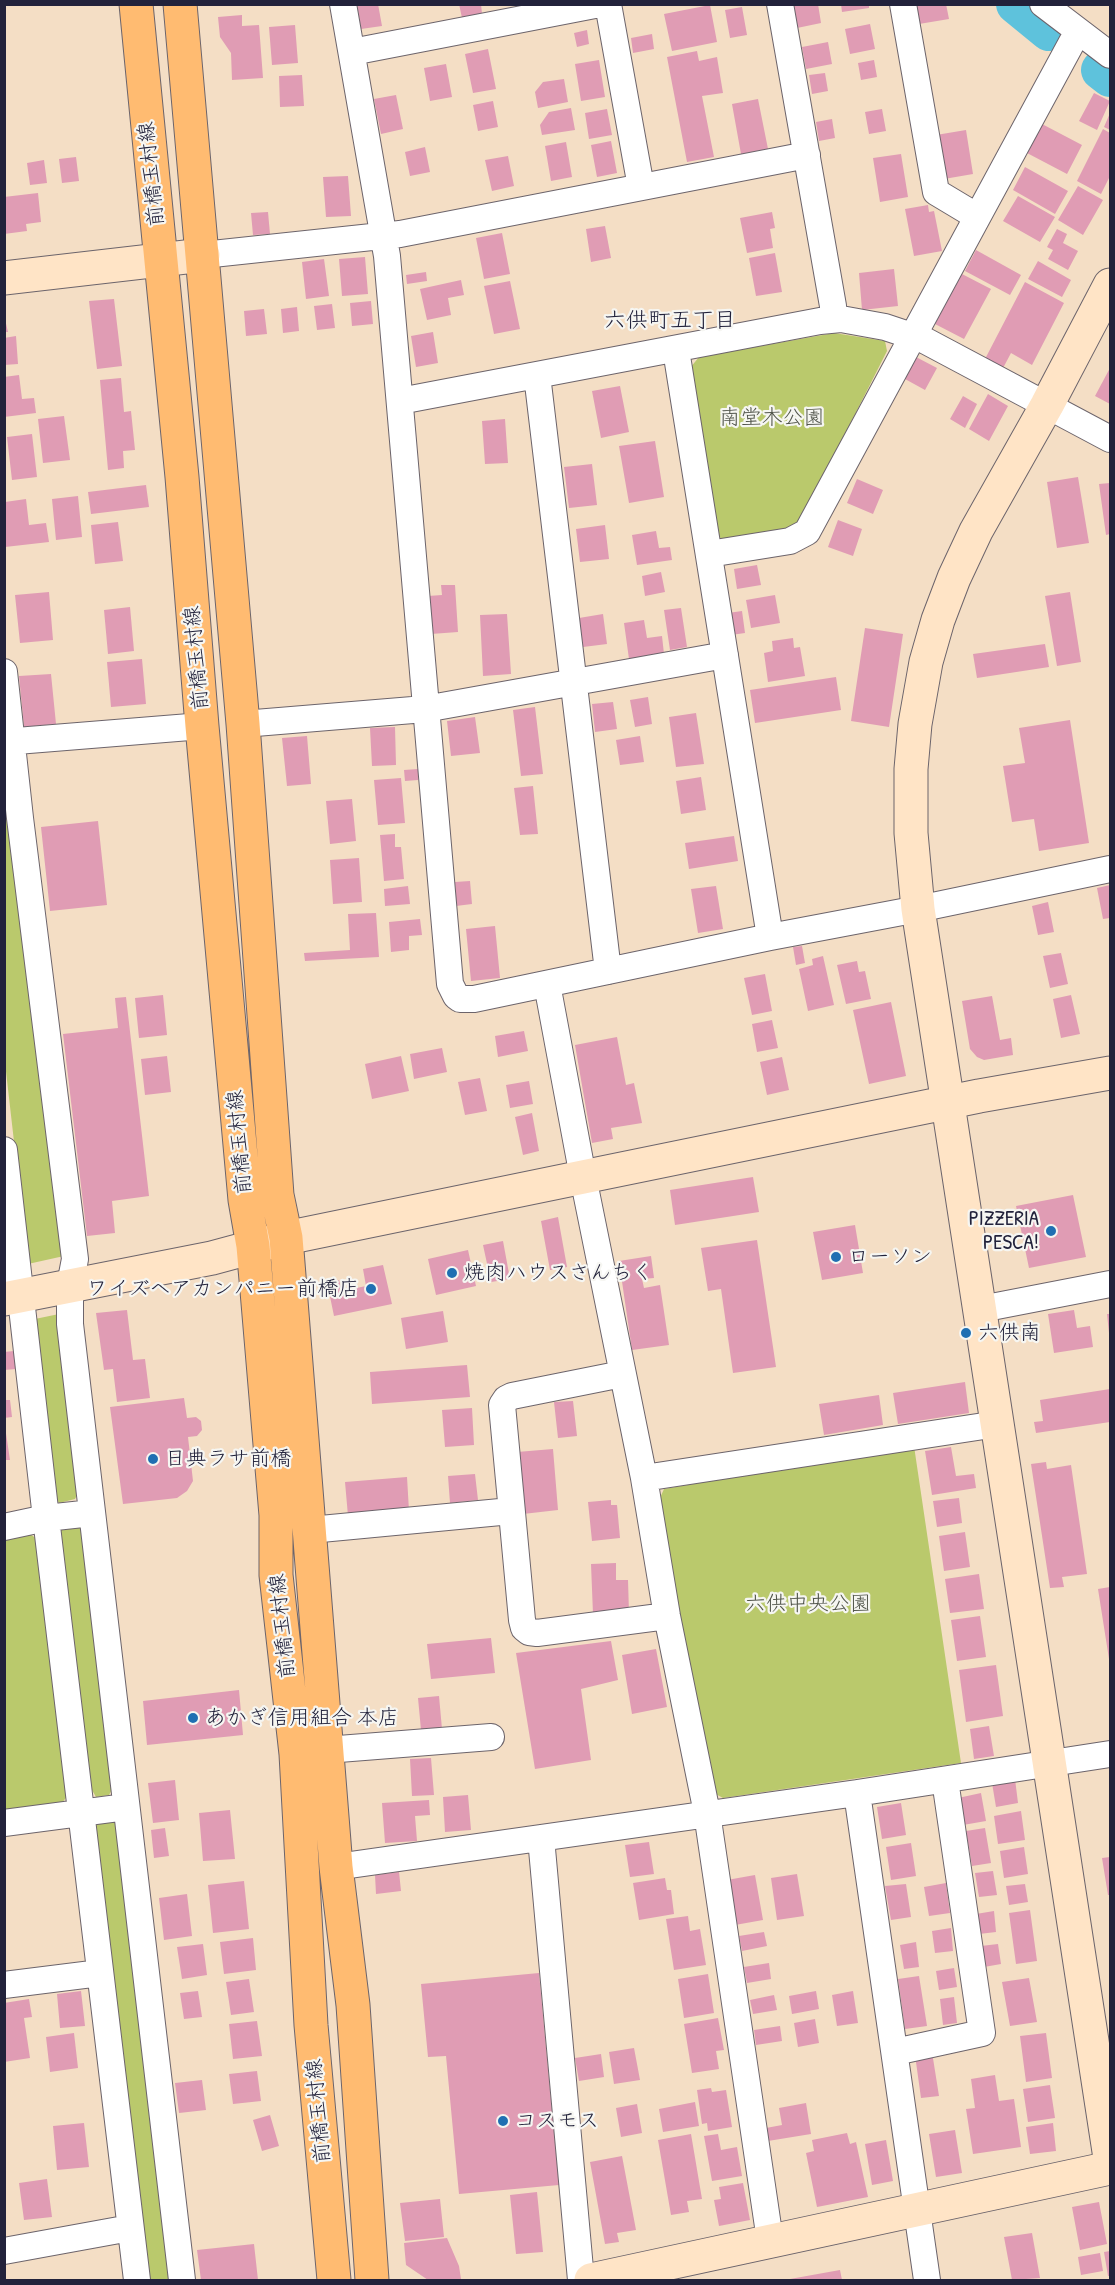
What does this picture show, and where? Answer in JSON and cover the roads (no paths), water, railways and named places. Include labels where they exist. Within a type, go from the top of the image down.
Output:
[{"type":"main road","name":"前橋玉村線","points":[[136,4],[182,477],[245,1200],[253,1246],[276,1515],[276,1575],[296,1754],[311,2025],[334,2280]]},
{"type":"main road","name":"前橋玉村線","points":[[180,4],[243,724],[277,1195],[286,1238],[336,1867],[353,2005],[372,2280]]},
{"type":"street","points":[[343,4],[384,236],[452,990],[460,999],[474,999],[1110,869]]},
{"type":"street","points":[[352,52],[600,4]]},
{"type":"street","points":[[608,4],[641,187]]},
{"type":"street","points":[[780,4],[833,306],[833,319]]},
{"type":"street","points":[[903,4],[936,192],[976,216]]},
{"type":"street","points":[[1043,4],[1110,55]]},
{"type":"street","points":[[708,554],[790,541],[807,532],[1078,31]]},
{"type":"street","points":[[4,278],[384,236],[807,155]]},
{"type":"street","points":[[1110,285],[1047,405],[976,531],[954,578],[926,662],[915,724],[911,769],[910,832],[918,909],[1110,2158]]},
{"type":"street","points":[[400,401],[833,319],[885,327],[939,346],[1110,439]]},
{"type":"street","points":[[676,350],[770,937]]},
{"type":"street","points":[[537,375],[608,971]]},
{"type":"street","points":[[243,724],[425,709],[725,655]]},
{"type":"street","points":[[4,672],[8,741],[75,1259],[70,1285],[70,1323],[182,2280]]},
{"type":"street","points":[[8,741],[202,726]]},
{"type":"street","points":[[547,984],[583,1177],[644,1478],[667,1616],[707,1813],[770,2240]]},
{"type":"street","points":[[13,1297],[212,1258],[286,1238],[583,1177],[1110,1073]]},
{"type":"street","points":[[4,1150],[13,1297],[46,1518],[137,2280]]},
{"type":"street","points":[[981,1309],[1110,1284]]},
{"type":"street","points":[[622,1374],[506,1399],[501,1411],[522,1620],[524,1628],[529,1632],[537,1633],[667,1616]]},
{"type":"street","points":[[644,1478],[997,1424]]},
{"type":"street","points":[[310,1530],[511,1511]]},
{"type":"street","points":[[4,1527],[46,1518],[92,1513]]},
{"type":"street","points":[[326,1750],[491,1737]]},
{"type":"street","points":[[336,1867],[857,1793],[1110,1754]]},
{"type":"street","points":[[895,2052],[982,2033],[945,1780]]},
{"type":"street","points":[[857,1793],[927,2280]]},
{"type":"street","points":[[4,1823],[126,1807]]},
{"type":"street","points":[[541,1838],[581,2280]]},
{"type":"street","points":[[4,1985],[100,1973]]},
{"type":"street","points":[[591,2280],[1110,2168]]},
{"type":"street","points":[[4,2251],[130,2228]]},
{"type":"waterway","points":[[1016,4],[1049,31]]},
{"type":"waterway","points":[[1101,70],[1110,77]]},
{"type":"place","name":"PIZZERIA PESCA!","points":[[1051,1231]]},
{"type":"place","name":"ローソン","points":[[836,1257]]},
{"type":"place","name":"焼肉ハウスさんちく","points":[[452,1273]]},
{"type":"place","name":"ワイズヘアカンパニー前橋店","points":[[371,1289]]},
{"type":"place","name":"六供南","points":[[966,1333]]},
{"type":"place","name":"日典ラサ前橋","points":[[153,1459]]},
{"type":"place","name":"あかぎ信用組合 本店","points":[[193,1718]]},
{"type":"place","name":"コスモス","points":[[503,2121]]},
{"type":"district","name":"六供町五丁目","points":[[670,321]]},
{"type":"park label","name":"南堂木公園","points":[[772,418]]},
{"type":"park label","name":"六供中央公園","points":[[808,1604]]}]
